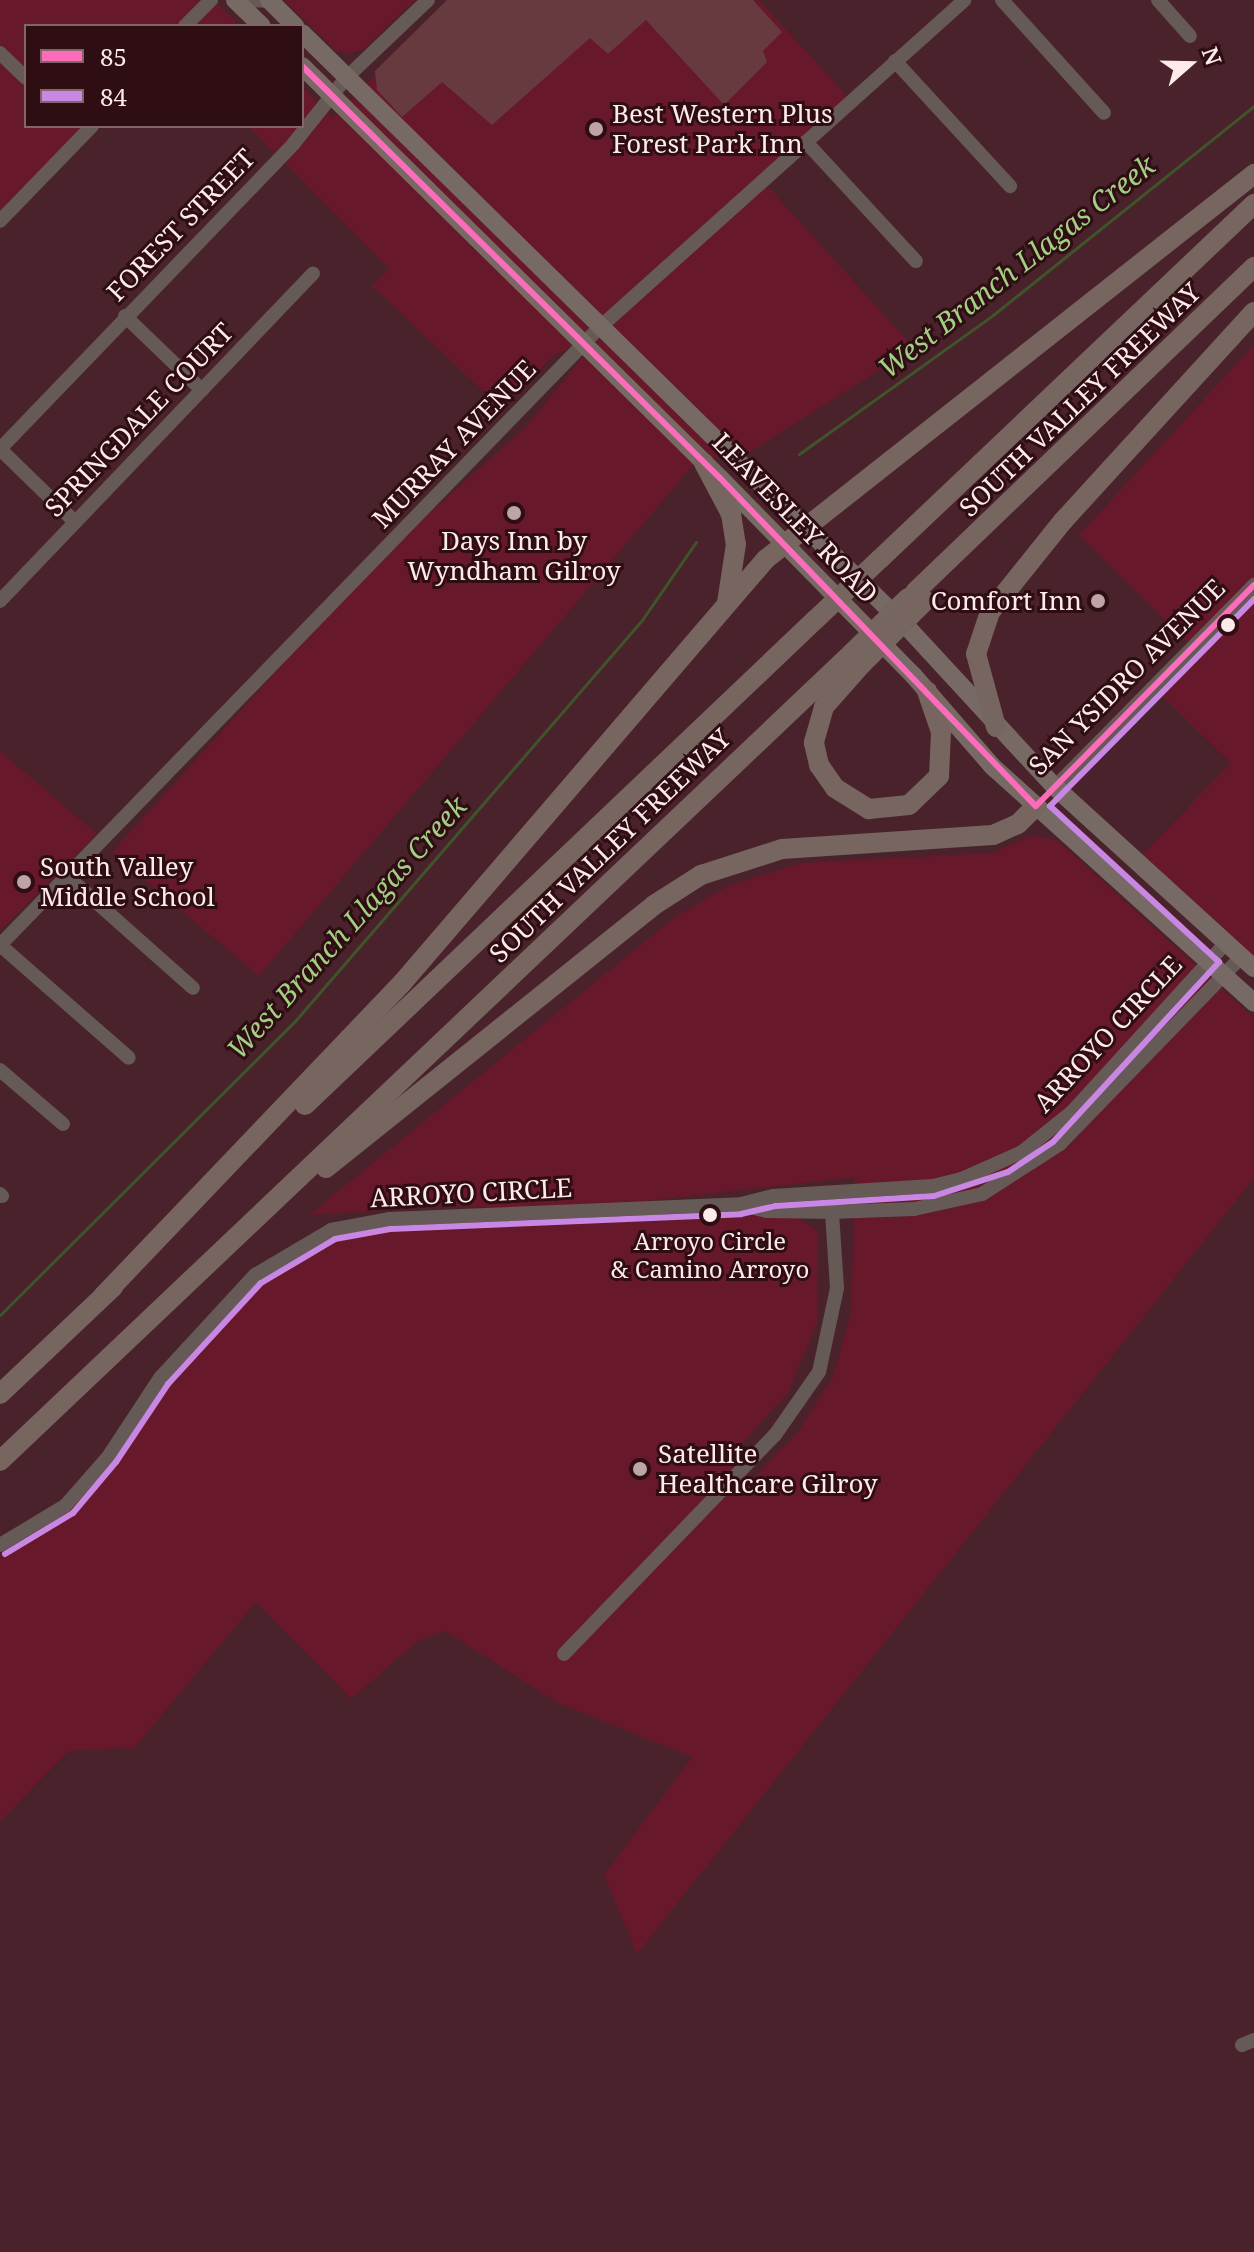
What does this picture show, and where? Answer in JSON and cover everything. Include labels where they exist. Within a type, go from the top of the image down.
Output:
[{"type":"highway","points":[[103,1296],[396,990],[782,544],[1024,360],[1254,174]]},
{"type":"highway","name":"SOUTH VALLEY FREEWAY","points":[[0,1394],[1254,204]]},
{"type":"highway","name":"SOUTH VALLEY FREEWAY","points":[[0,1461],[281,1194],[856,659],[1254,267]]},
{"type":"highway","points":[[996,727],[976,654],[990,612],[1063,521],[1254,312]]},
{"type":"highway","points":[[704,463],[731,514],[736,544],[726,607]]},
{"type":"highway","points":[[856,659],[824,707],[814,743],[819,765],[835,788],[869,809],[909,805],[939,776],[941,732],[927,691]]},
{"type":"highway","points":[[281,1194],[322,1172],[654,905],[714,868],[782,849],[978,838],[1007,831],[1036,806]]},
{"type":"main road","points":[[235,0],[260,24]]},
{"type":"main road","points":[[263,0],[293,24]]},
{"type":"main road","name":"LEAVESLEY ROAD","points":[[304,35],[932,653],[996,727],[1055,787],[1248,962]]},
{"type":"main road","name":"LEAVESLEY ROAD","points":[[304,68],[704,463],[927,691],[992,766],[1254,1003]]},
{"type":"main road","name":"SAN YSIDRO AVENUE","points":[[1036,806],[1055,787]]},
{"type":"street","points":[[187,24],[211,0]]},
{"type":"street","name":"FOREST STREET","points":[[0,449],[294,143],[346,78],[428,0]]},
{"type":"street","name":"MURRAY AVENUE","points":[[0,945],[599,328],[964,0]]},
{"type":"street","points":[[1002,0],[1104,113]]},
{"type":"street","points":[[1158,0],[1190,36]]},
{"type":"street","points":[[0,53],[24,76]]},
{"type":"street","points":[[895,61],[1010,186]]},
{"type":"street","points":[[0,221],[84,129]]},
{"type":"street","points":[[806,142],[916,261]]},
{"type":"street","name":"SPRINGDALE COURT","points":[[0,601],[313,273]]},
{"type":"street","points":[[125,316],[202,390]]},
{"type":"street","points":[[0,449],[75,522]]},
{"type":"street","name":"SAN YSIDRO AVENUE","points":[[1055,787],[1254,585]]},
{"type":"street","points":[[68,877],[193,988]]},
{"type":"street","name":"ARROYO CIRCLE","points":[[0,1545],[65,1506],[108,1457],[160,1378],[255,1275],[331,1230],[389,1219],[741,1204],[773,1196],[933,1186],[1004,1163],[1072,1112],[1226,943]]},
{"type":"street","points":[[0,945],[129,1058]]},
{"type":"street","name":"ARROYO CIRCLE","points":[[741,1204],[767,1211],[914,1209],[982,1194],[1014,1177],[1060,1144],[1224,976],[1248,962]]},
{"type":"street","points":[[0,1070],[63,1124]]},
{"type":"street","points":[[564,1654],[775,1435],[807,1392],[830,1342],[834,1312],[832,1212]]},
{"type":"shaded area","points":[[0,0],[214,0],[238,24],[24,24],[24,128],[95,128],[0,224]]},
{"type":"shaded area","points":[[284,0],[415,0],[364,49],[349,54],[336,51]]},
{"type":"shaded area","points":[[447,0],[753,0],[782,32],[763,51],[767,62],[724,105],[646,20],[608,54],[590,38],[492,125],[442,82],[402,117],[377,90],[375,71]]},
{"type":"shaded area","points":[[450,0],[759,0],[848,97],[765,183],[914,348],[750,452],[695,463],[259,976],[112,852],[384,553],[526,427],[609,325],[552,357],[502,409],[372,286],[389,268],[250,128],[304,128],[304,89],[333,118]]},
{"type":"shaded area","points":[[1254,345],[1254,964],[1135,862],[1231,763],[1153,687],[1192,647],[1079,535]]},
{"type":"shaded area","name":"South Valley Middle School","points":[[0,751],[97,834],[0,931]]},
{"type":"shaded area","points":[[1033,835],[1058,841],[1254,1018],[1254,1178],[637,1954],[604,1875],[692,1757],[558,1703],[445,1631],[418,1641],[351,1699],[256,1602],[135,1747],[69,1751],[0,1821],[0,1555],[70,1510],[150,1392],[261,1283],[313,1247],[405,1226],[793,1215],[818,1231],[817,1323],[788,1393],[728,1459],[753,1479],[798,1432],[833,1377],[851,1314],[855,1177],[576,1209],[445,1206],[309,1215],[675,917],[730,885],[801,863],[992,853]]},
{"type":"waterway","name":"West Branch Llagas Creek","points":[[799,454],[993,315],[1254,106]]},
{"type":"waterway","name":"West Branch Llagas Creek","points":[[0,1315],[295,1021],[642,620],[696,542]]},
{"type":"transit line","name":"85","points":[[304,68],[720,478],[1036,806],[1254,585]]},
{"type":"transit line","name":"84","points":[[5,1554],[73,1513],[116,1462],[168,1384],[261,1283],[335,1239],[390,1229],[741,1214],[775,1206],[934,1196],[1008,1172],[1053,1142],[1219,962],[1050,806],[1254,599]]},
{"type":"place","name":"Best Western Plus Forest Park Inn","points":[[596,129]]},
{"type":"place","name":"Days Inn by Wyndham Gilroy","points":[[514,513]]},
{"type":"place","name":"Comfort Inn","points":[[1098,601]]},
{"type":"place","name":"South Valley Middle School","points":[[24,882]]},
{"type":"place","name":"Arroyo Circle & Camino Arroyo","points":[[710,1215]]},
{"type":"place","name":"Satellite Healthcare Gilroy","points":[[640,1469]]}]
